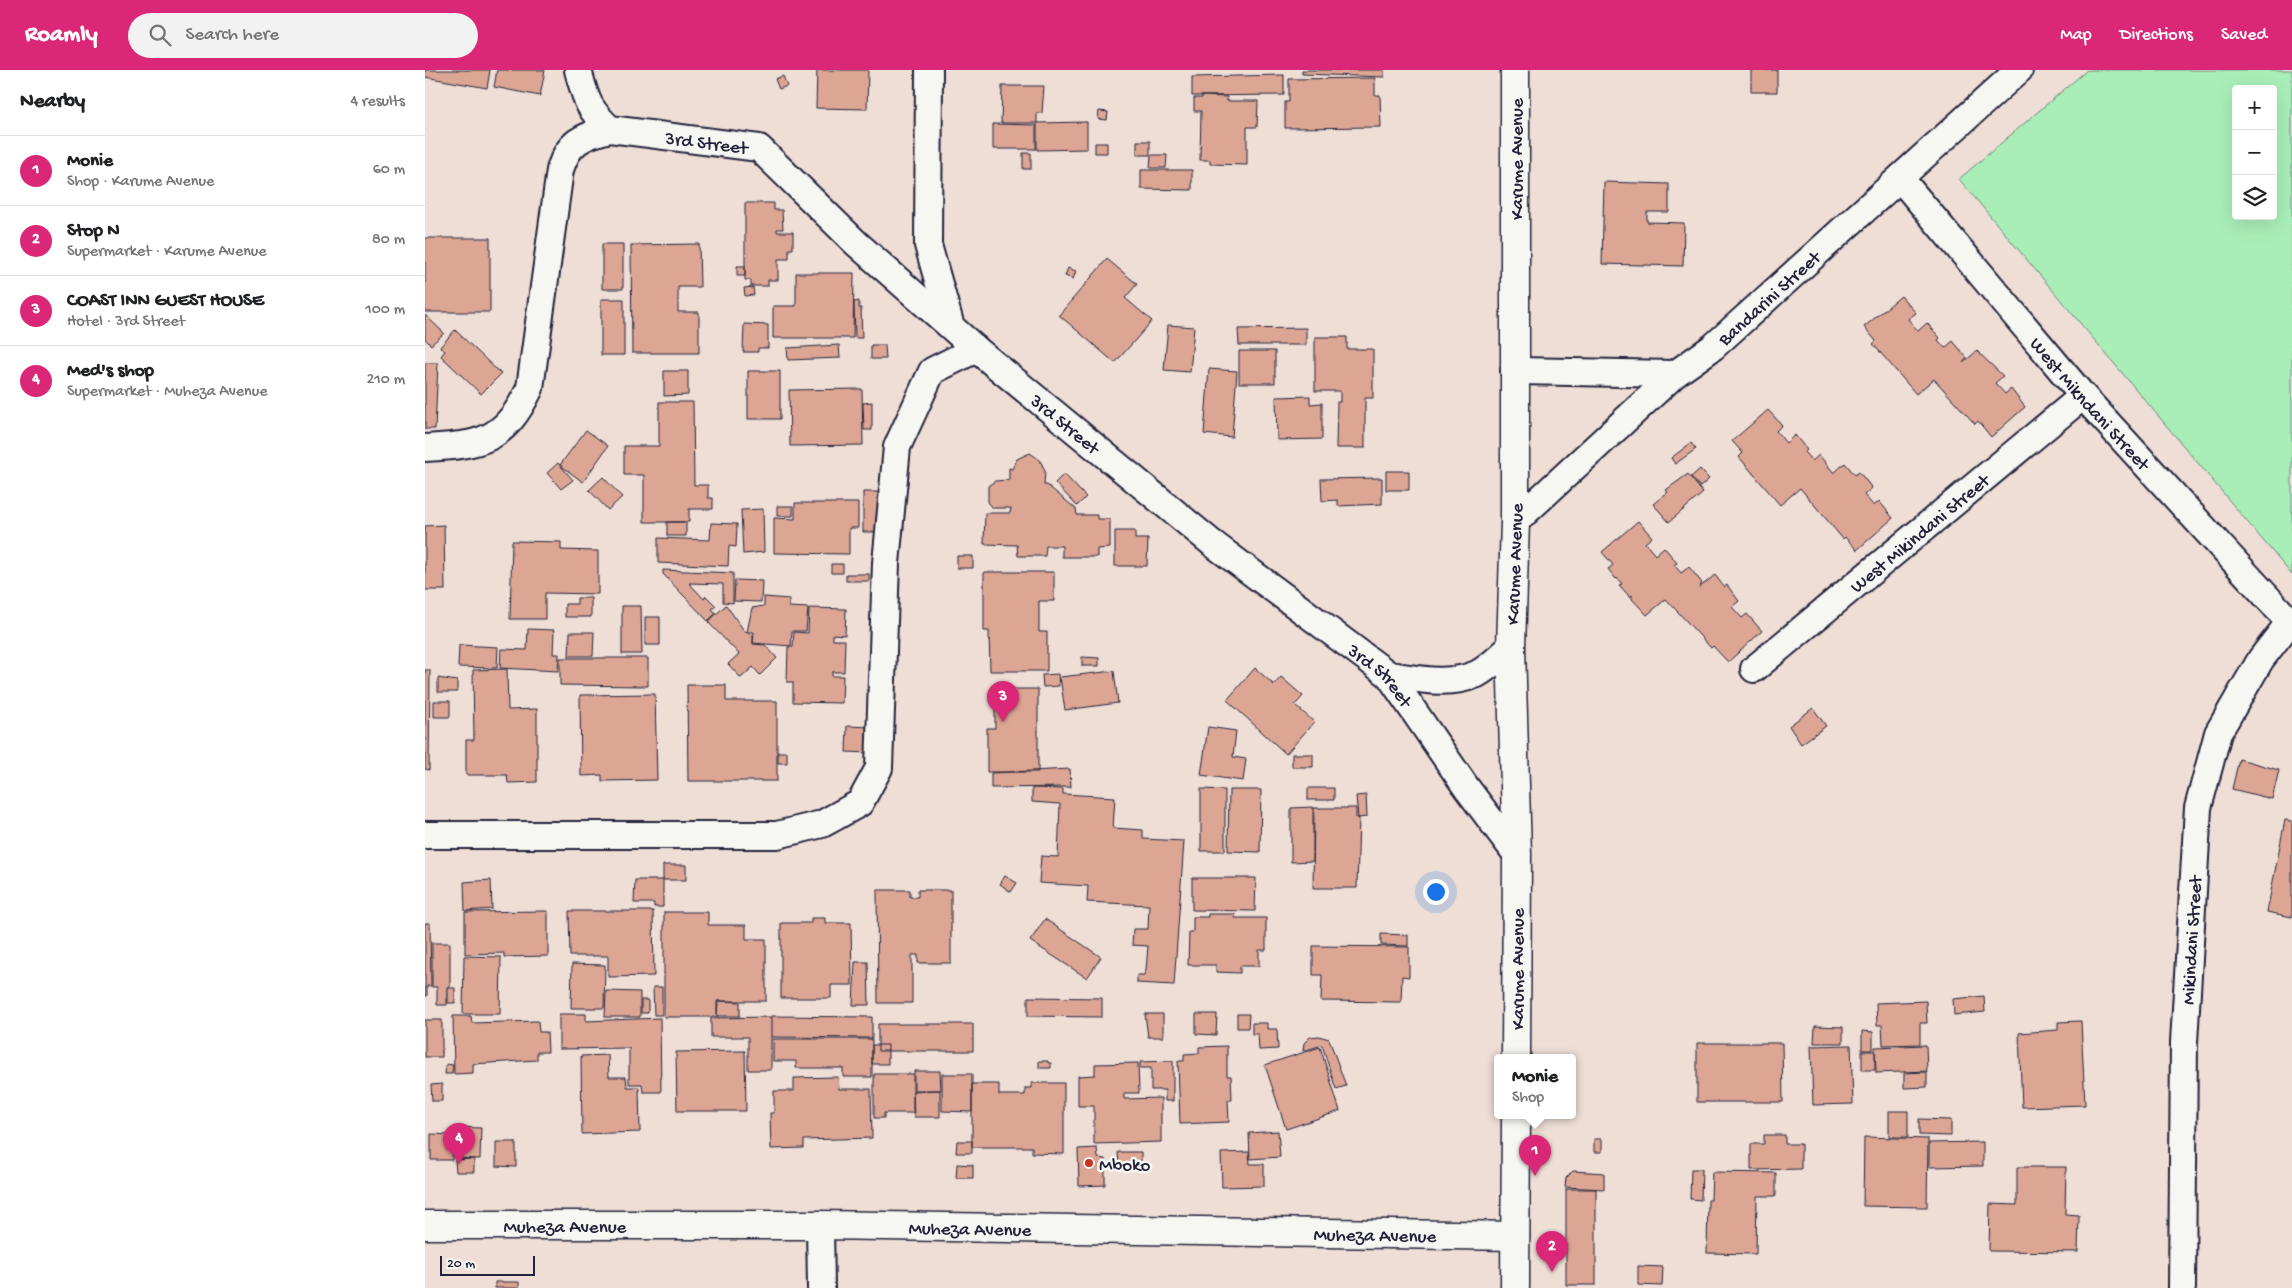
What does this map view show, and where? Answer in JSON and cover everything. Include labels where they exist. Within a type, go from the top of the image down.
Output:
[{"type":"main road","name":"Karume Avenue","points":[[1515,70],[1515,522],[1511,647],[1517,855],[1516,1054]]},
{"type":"main road","points":[[1515,1288],[1516,1119]]},
{"type":"main road","name":"Muheza Avenue","points":[[425,1225],[820,1225],[1515,1236]]},
{"type":"street","points":[[425,448],[481,442],[505,428],[520,409],[530,388],[560,170],[565,153],[583,139],[609,130],[596,117],[586,102],[579,70]]},
{"type":"street","points":[[929,70],[928,245],[949,323]]},
{"type":"street","name":"Bandarini Street","points":[[1515,522],[1675,374],[1713,346],[2019,70]]},
{"type":"street","name":"3rd Street","points":[[609,130],[759,148],[856,243],[949,323],[976,349],[1213,543],[1389,675],[1466,787],[1517,855]]},
{"type":"street","name":"West Mikndani Street","points":[[1900,178],[2083,396],[2291,620]]},
{"type":"street","points":[[425,835],[777,835],[822,824],[860,803],[879,768],[886,563],[897,447],[932,371],[976,349]]},
{"type":"street","points":[[1514,371],[1675,374]]},
{"type":"street","name":"West Mikindani Street","points":[[1754,670],[2083,396]]},
{"type":"street","name":"Mikindani Street","points":[[2182,1288],[2184,1042],[2198,808],[2218,733],[2261,659],[2291,620]]},
{"type":"street","points":[[1389,675],[1428,680],[1460,678],[1479,673],[1511,647]]},
{"type":"street","points":[[820,1225],[821,1288]]},
{"type":"green space","points":[[2087,70],[2292,70],[2292,575],[1959,179]]},
{"type":"building","points":[[425,70],[490,70],[487,88],[425,77]]},
{"type":"building","points":[[497,70],[545,70],[540,96],[494,87]]},
{"type":"building","points":[[817,70],[868,70],[867,109],[816,108]]},
{"type":"building","points":[[1302,70],[1384,70],[1384,77],[1302,74]]},
{"type":"building","points":[[1751,70],[1777,70],[1777,92],[1751,92]]},
{"type":"building","points":[[1284,75],[1284,95],[1192,96],[1192,77]]},
{"type":"building","points":[[783,76],[787,86],[779,89],[775,79]]},
{"type":"building","points":[[1375,78],[1375,95],[1380,95],[1381,127],[1285,128],[1285,102],[1289,102],[1289,79]]},
{"type":"building","points":[[1002,86],[1044,86],[1042,113],[1037,113],[1037,123],[1001,123]]},
{"type":"building","points":[[1202,96],[1227,97],[1227,101],[1258,101],[1257,127],[1247,127],[1247,165],[1210,164],[1210,160],[1200,160],[1201,111],[1194,111],[1194,98],[1202,98]]},
{"type":"building","points":[[1099,111],[1108,112],[1107,120],[1098,119]]},
{"type":"building","points":[[1087,122],[1087,149],[1037,150],[1037,123]]},
{"type":"building","points":[[993,124],[1036,125],[1036,149],[993,149]]},
{"type":"building","points":[[1137,141],[1150,141],[1150,155],[1137,155]]},
{"type":"building","points":[[1095,143],[1107,143],[1107,153],[1095,153]]},
{"type":"building","points":[[1023,153],[1031,153],[1031,169],[1023,169]]},
{"type":"building","points":[[1151,155],[1167,155],[1166,168],[1150,168]]},
{"type":"building","points":[[1141,170],[1192,170],[1192,190],[1141,189]]},
{"type":"building","points":[[1604,182],[1669,184],[1669,212],[1647,212],[1647,222],[1684,223],[1683,266],[1602,264]]},
{"type":"building","points":[[745,203],[774,203],[774,210],[782,210],[783,229],[777,229],[777,232],[793,232],[793,249],[789,249],[789,259],[778,259],[778,280],[768,280],[768,286],[751,286],[751,280],[745,280]]},
{"type":"building","points":[[425,238],[490,238],[490,312],[425,312]]},
{"type":"building","points":[[602,244],[623,244],[623,289],[602,289]]},
{"type":"building","points":[[699,244],[700,287],[678,287],[678,312],[699,312],[699,353],[632,353],[631,245]]},
{"type":"building","points":[[1107,259],[1137,284],[1125,298],[1152,321],[1115,363],[1059,315]]},
{"type":"building","points":[[737,266],[745,266],[745,276],[737,276]]},
{"type":"building","points":[[1068,268],[1076,271],[1073,279],[1065,276]]},
{"type":"building","points":[[796,273],[854,273],[853,338],[773,338],[773,306],[796,306]]},
{"type":"building","points":[[753,287],[754,295],[745,296],[744,288]]},
{"type":"building","points":[[1901,296],[1916,313],[1908,319],[1918,331],[1927,323],[1940,338],[1938,340],[1945,348],[1953,341],[1967,358],[1963,363],[1977,351],[2003,376],[1995,383],[2005,394],[2011,389],[2025,407],[1991,437],[1978,421],[1975,424],[1934,379],[1916,394],[1873,344],[1876,341],[1864,327]]},
{"type":"building","points":[[601,299],[624,299],[624,355],[601,355]]},
{"type":"building","points":[[859,301],[862,338],[855,338],[854,302]]},
{"type":"building","points":[[425,315],[444,333],[431,345],[425,339]]},
{"type":"building","points":[[744,324],[768,325],[768,348],[758,348],[758,352],[743,352]]},
{"type":"building","points":[[1168,325],[1194,327],[1190,372],[1164,370]]},
{"type":"building","points":[[1306,328],[1306,345],[1239,345],[1238,329]]},
{"type":"building","points":[[455,330],[501,374],[481,394],[441,356],[445,351],[440,347]]},
{"type":"building","points":[[1315,337],[1347,337],[1347,349],[1373,349],[1373,398],[1365,398],[1365,448],[1336,448],[1337,402],[1340,402],[1340,391],[1315,391]]},
{"type":"building","points":[[839,345],[840,358],[788,360],[787,348]]},
{"type":"building","points":[[871,345],[885,345],[886,359],[871,359]]},
{"type":"building","points":[[1239,351],[1275,351],[1275,383],[1239,383]]},
{"type":"building","points":[[425,363],[438,363],[435,429],[425,429]]},
{"type":"building","points":[[1209,369],[1237,371],[1232,437],[1204,434]]},
{"type":"building","points":[[664,371],[688,371],[688,395],[664,396]]},
{"type":"building","points":[[748,371],[780,371],[780,419],[748,419]]},
{"type":"building","points":[[862,389],[863,445],[790,446],[789,390]]},
{"type":"building","points":[[1310,396],[1310,404],[1322,403],[1322,439],[1277,440],[1276,397]]},
{"type":"building","points":[[659,402],[693,402],[694,485],[708,485],[708,498],[713,498],[713,509],[689,509],[689,522],[644,522],[644,475],[624,475],[624,446],[659,446]]},
{"type":"building","points":[[872,402],[872,430],[864,430],[863,403]]},
{"type":"building","points":[[1768,410],[1782,425],[1776,431],[1786,443],[1795,435],[1807,450],[1804,452],[1812,461],[1819,455],[1834,473],[1845,463],[1855,475],[1859,472],[1872,488],[1864,495],[1874,506],[1879,501],[1893,518],[1857,550],[1845,537],[1843,539],[1800,488],[1780,505],[1739,457],[1743,453],[1732,441]]},
{"type":"building","points":[[586,430],[608,446],[583,482],[560,465]]},
{"type":"building","points":[[1691,443],[1696,449],[1675,464],[1671,458]]},
{"type":"building","points":[[1030,453],[1040,460],[1045,471],[1044,485],[1047,485],[1076,509],[1077,515],[1097,515],[1097,519],[1110,519],[1110,548],[1097,549],[1097,557],[1062,557],[1062,546],[1046,546],[1045,556],[1018,556],[1017,545],[984,544],[985,513],[1010,513],[1011,508],[993,508],[988,502],[988,486],[995,481],[1009,480],[1009,468],[1012,469],[1017,459]]},
{"type":"building","points":[[558,463],[573,480],[561,489],[547,473]]},
{"type":"building","points":[[1700,469],[1709,479],[1700,487],[1691,477]]},
{"type":"building","points":[[1386,471],[1409,471],[1409,490],[1386,490]]},
{"type":"building","points":[[1064,474],[1086,497],[1077,506],[1055,483]]},
{"type":"building","points":[[1688,474],[1703,493],[1669,522],[1653,504],[1668,492],[1666,490]]},
{"type":"building","points":[[603,477],[622,497],[608,510],[589,490]]},
{"type":"building","points":[[1382,478],[1382,504],[1338,506],[1338,500],[1322,501],[1321,479]]},
{"type":"building","points":[[863,492],[881,492],[881,532],[863,532]]},
{"type":"building","points":[[795,503],[858,503],[858,528],[849,528],[849,554],[774,553],[774,518],[795,519]]},
{"type":"building","points":[[777,506],[793,506],[793,516],[777,516]]},
{"type":"building","points":[[763,509],[764,552],[743,554],[741,510]]},
{"type":"building","points":[[1638,521],[1652,537],[1645,543],[1655,555],[1664,547],[1677,563],[1674,565],[1681,573],[1689,567],[1702,583],[1699,588],[1715,575],[1724,587],[1727,585],[1739,601],[1732,607],[1742,618],[1747,614],[1762,631],[1728,662],[1713,646],[1711,648],[1666,599],[1647,615],[1632,599],[1632,595],[1630,597],[1619,585],[1622,584],[1608,569],[1613,565],[1602,552]]},
{"type":"building","points":[[667,522],[686,522],[686,536],[667,536]]},
{"type":"building","points":[[711,523],[737,524],[736,547],[729,546],[728,566],[658,563],[658,538],[710,540]]},
{"type":"building","points":[[444,525],[445,590],[425,590],[425,526]]},
{"type":"building","points":[[1115,531],[1135,531],[1135,539],[1148,539],[1147,566],[1115,566]]},
{"type":"building","points":[[512,541],[561,542],[561,550],[598,551],[598,594],[545,593],[545,619],[510,619]]},
{"type":"building","points":[[957,556],[973,556],[973,568],[957,568]]},
{"type":"building","points":[[831,564],[843,564],[843,573],[831,573]]},
{"type":"building","points":[[663,570],[733,573],[733,603],[723,602],[723,584],[689,583],[704,599],[706,596],[716,606],[712,609],[716,613],[708,621],[663,574]]},
{"type":"building","points":[[984,572],[1054,572],[1054,601],[1039,601],[1039,632],[1047,632],[1047,671],[990,671],[989,631],[984,631]]},
{"type":"building","points":[[846,574],[869,574],[869,581],[846,581]]},
{"type":"building","points":[[735,580],[762,581],[761,602],[734,601]]},
{"type":"building","points":[[764,597],[789,599],[789,607],[808,608],[806,631],[792,631],[791,646],[753,643],[754,632],[747,632],[752,608],[764,606]]},
{"type":"building","points":[[577,598],[591,598],[591,617],[565,617],[565,604],[577,604]]},
{"type":"building","points":[[726,605],[745,632],[753,635],[753,644],[765,645],[777,658],[760,675],[753,667],[741,678],[728,664],[739,654],[708,622]]},
{"type":"building","points":[[622,606],[641,606],[642,654],[622,654]]},
{"type":"building","points":[[809,608],[846,609],[845,635],[833,634],[833,640],[845,640],[844,672],[832,672],[832,676],[843,676],[842,703],[793,702],[793,682],[787,682],[788,647],[793,647],[794,632],[808,633]]},
{"type":"building","points":[[645,617],[660,617],[660,645],[645,645]]},
{"type":"building","points":[[528,629],[554,630],[553,654],[559,654],[558,671],[500,668],[501,649],[527,650]]},
{"type":"building","points":[[570,632],[594,632],[593,656],[569,656]]},
{"type":"building","points":[[459,645],[498,647],[497,668],[458,667]]},
{"type":"building","points":[[1082,657],[1099,658],[1099,666],[1082,666]]},
{"type":"building","points":[[560,658],[648,658],[648,686],[560,685]]},
{"type":"building","points":[[1255,668],[1274,685],[1281,677],[1303,696],[1295,705],[1314,722],[1286,754],[1227,700]]},
{"type":"building","points":[[507,669],[508,710],[537,709],[537,782],[508,783],[507,775],[466,775],[466,740],[474,740],[473,670]]},
{"type":"building","points":[[425,670],[430,670],[429,770],[425,769]]},
{"type":"building","points":[[1114,671],[1118,703],[1065,710],[1060,677]]},
{"type":"building","points":[[1058,674],[1059,686],[1043,687],[1042,675]]},
{"type":"building","points":[[438,678],[457,681],[457,692],[438,692]]},
{"type":"building","points":[[687,685],[726,685],[726,701],[777,701],[777,781],[688,781]]},
{"type":"building","points":[[995,689],[1038,689],[1038,772],[987,772],[987,728],[995,728]]},
{"type":"building","points":[[655,694],[657,780],[602,781],[602,775],[581,776],[580,695]]},
{"type":"building","points":[[434,701],[450,701],[450,717],[434,717]]},
{"type":"building","points":[[1813,708],[1826,726],[1801,744],[1789,726]]},
{"type":"building","points":[[847,726],[871,727],[870,753],[846,752]]},
{"type":"building","points":[[1208,727],[1236,731],[1233,757],[1246,759],[1243,781],[1201,775]]},
{"type":"building","points":[[778,752],[787,752],[787,763],[778,763]]},
{"type":"building","points":[[1292,754],[1313,754],[1313,767],[1292,767]]},
{"type":"building","points":[[2239,759],[2279,770],[2272,799],[2232,789]]},
{"type":"building","points":[[1070,769],[1071,787],[991,788],[991,773]]},
{"type":"building","points":[[1032,788],[1063,789],[1063,794],[1115,797],[1113,828],[1143,830],[1143,839],[1184,841],[1174,985],[1137,983],[1137,975],[1144,975],[1146,970],[1148,946],[1132,945],[1133,929],[1148,929],[1149,905],[1087,902],[1088,886],[1039,883],[1041,856],[1058,857],[1060,804],[1032,802]]},
{"type":"building","points":[[1308,788],[1334,788],[1334,800],[1308,800]]},
{"type":"building","points":[[1201,789],[1225,790],[1225,851],[1201,851]]},
{"type":"building","points":[[1229,790],[1261,790],[1260,852],[1228,851]]},
{"type":"building","points":[[1366,795],[1367,817],[1358,818],[1356,796]]},
{"type":"building","points":[[1313,807],[1313,861],[1291,862],[1291,808]]},
{"type":"building","points":[[1314,808],[1356,808],[1356,818],[1359,818],[1357,888],[1313,888]]},
{"type":"building","points":[[2285,820],[2292,821],[2292,917],[2267,912]]},
{"type":"building","points":[[663,865],[686,865],[686,880],[663,880]]},
{"type":"building","points":[[1005,876],[1017,883],[1011,892],[1000,884]]},
{"type":"building","points":[[1192,878],[1256,878],[1255,911],[1192,910]]},
{"type":"building","points":[[491,880],[492,909],[465,911],[464,882]]},
{"type":"building","points":[[635,880],[663,880],[663,907],[654,907],[654,903],[634,903]]},
{"type":"building","points":[[877,890],[910,890],[910,897],[918,897],[918,890],[951,890],[951,963],[918,963],[918,955],[912,955],[912,1003],[878,1003]]},
{"type":"building","points":[[548,911],[548,956],[504,957],[504,953],[465,954],[465,912]]},
{"type":"building","points":[[569,911],[653,911],[654,976],[608,977],[608,956],[570,956]]},
{"type":"building","points":[[664,912],[708,912],[708,925],[746,925],[746,939],[766,939],[766,1001],[717,1001],[717,1017],[664,1017]]},
{"type":"building","points":[[1208,914],[1235,914],[1235,918],[1266,918],[1266,950],[1259,950],[1259,966],[1240,966],[1240,973],[1216,972],[1216,965],[1188,965],[1189,932],[1193,932],[1193,917],[1208,917]]},
{"type":"building","points":[[811,918],[825,918],[825,923],[851,923],[852,985],[831,985],[831,998],[781,998],[781,923],[811,923]]},
{"type":"building","points":[[1045,919],[1101,957],[1087,978],[1030,941]]},
{"type":"building","points":[[425,923],[430,923],[431,986],[427,986],[427,996],[425,996]]},
{"type":"building","points":[[1381,934],[1408,935],[1408,946],[1381,945]]},
{"type":"building","points":[[432,943],[450,943],[450,987],[447,987],[447,1005],[437,1005],[437,987],[432,987]]},
{"type":"building","points":[[1313,946],[1409,947],[1409,977],[1402,976],[1401,1002],[1321,1001],[1322,975],[1313,975]]},
{"type":"building","points":[[464,956],[501,957],[500,1014],[463,1014]]},
{"type":"building","points":[[855,962],[868,962],[869,1005],[853,1005]]},
{"type":"building","points":[[572,964],[605,965],[604,1008],[571,1008]]},
{"type":"building","points":[[653,987],[662,987],[662,1015],[654,1015]]},
{"type":"building","points":[[448,988],[455,988],[455,1003],[448,1003]]},
{"type":"building","points":[[606,991],[640,992],[640,1017],[605,1017]]},
{"type":"building","points":[[1984,996],[1985,1012],[1954,1015],[1953,999]]},
{"type":"building","points":[[1028,997],[1102,998],[1102,1017],[1028,1016]]},
{"type":"building","points":[[641,1000],[648,1000],[648,1013],[641,1013]]},
{"type":"building","points":[[718,1001],[740,1002],[740,1016],[717,1016]]},
{"type":"building","points":[[1926,1001],[1927,1023],[1920,1023],[1920,1044],[1883,1045],[1882,1025],[1877,1025],[1876,1003]]},
{"type":"building","points":[[559,1014],[586,1014],[586,1021],[660,1018],[661,1092],[643,1092],[642,1084],[629,1084],[629,1048],[559,1049]]},
{"type":"building","points":[[1145,1014],[1163,1014],[1163,1037],[1148,1037]]},
{"type":"building","points":[[1196,1014],[1217,1014],[1216,1035],[1196,1034]]},
{"type":"building","points":[[1237,1014],[1249,1014],[1248,1028],[1237,1028]]},
{"type":"building","points":[[453,1016],[471,1016],[472,1023],[538,1021],[539,1032],[547,1032],[548,1052],[537,1052],[537,1060],[473,1064],[473,1073],[454,1074]]},
{"type":"building","points":[[772,1016],[872,1017],[872,1038],[772,1037]]},
{"type":"building","points":[[771,1017],[771,1070],[748,1070],[748,1037],[711,1037],[711,1018]]},
{"type":"building","points":[[425,1020],[442,1020],[442,1057],[425,1057]]},
{"type":"building","points":[[2081,1021],[2085,1105],[2022,1107],[2019,1033],[2058,1030],[2058,1022]]},
{"type":"building","points":[[1252,1023],[1267,1023],[1267,1029],[1277,1029],[1278,1049],[1259,1050],[1258,1034],[1252,1034]]},
{"type":"building","points":[[878,1024],[973,1024],[973,1051],[878,1051]]},
{"type":"building","points":[[1815,1026],[1843,1027],[1843,1043],[1814,1043]]},
{"type":"building","points":[[1862,1031],[1873,1032],[1873,1050],[1862,1050]]},
{"type":"building","points":[[1319,1036],[1329,1039],[1346,1086],[1336,1089],[1322,1045],[1303,1051],[1304,1043],[1310,1037]]},
{"type":"building","points":[[773,1039],[872,1039],[872,1077],[843,1077],[843,1068],[796,1068],[796,1061],[773,1061]]},
{"type":"building","points":[[1697,1043],[1782,1043],[1783,1102],[1697,1102]]},
{"type":"building","points":[[872,1045],[888,1045],[888,1064],[872,1064]]},
{"type":"building","points":[[1851,1045],[1853,1104],[1813,1105],[1811,1046]]},
{"type":"building","points":[[1926,1045],[1927,1071],[1876,1073],[1875,1047]]},
{"type":"building","points":[[1227,1046],[1227,1076],[1231,1076],[1232,1100],[1228,1100],[1229,1122],[1180,1124],[1178,1061],[1184,1061],[1184,1054],[1199,1053],[1199,1047]]},
{"type":"building","points":[[1320,1047],[1340,1111],[1286,1129],[1265,1065]]},
{"type":"building","points":[[745,1051],[746,1111],[677,1111],[676,1052]]},
{"type":"building","points":[[1862,1051],[1875,1051],[1875,1070],[1862,1070]]},
{"type":"building","points":[[608,1055],[609,1077],[626,1077],[627,1087],[639,1087],[640,1132],[582,1134],[581,1056]]},
{"type":"building","points":[[1039,1061],[1048,1061],[1048,1063],[1051,1063],[1051,1068],[1039,1068]]},
{"type":"building","points":[[1173,1061],[1173,1101],[1165,1101],[1165,1090],[1151,1090],[1151,1068],[1140,1068],[1140,1062]]},
{"type":"building","points":[[1138,1063],[1139,1093],[1124,1093],[1124,1099],[1161,1098],[1161,1142],[1094,1144],[1094,1106],[1078,1106],[1078,1076],[1095,1075],[1095,1064]]},
{"type":"building","points":[[446,1064],[453,1065],[452,1074],[445,1074]]},
{"type":"building","points":[[914,1071],[940,1071],[941,1090],[914,1090]]},
{"type":"building","points":[[1927,1072],[1927,1087],[1904,1088],[1904,1073]]},
{"type":"building","points":[[874,1074],[913,1074],[913,1113],[884,1113],[884,1118],[874,1118]]},
{"type":"building","points":[[942,1074],[972,1074],[972,1112],[942,1111]]},
{"type":"building","points":[[838,1077],[839,1089],[871,1089],[872,1138],[804,1140],[804,1148],[771,1149],[770,1113],[774,1113],[774,1091],[794,1091],[794,1078]]},
{"type":"building","points":[[1032,1083],[1064,1083],[1064,1154],[1032,1153],[1032,1147],[972,1147],[972,1084],[999,1084],[999,1095],[1025,1095],[1025,1088],[1032,1088]]},
{"type":"building","points":[[442,1084],[442,1101],[432,1101],[431,1085]]},
{"type":"building","points":[[940,1090],[940,1117],[914,1117],[913,1091]]},
{"type":"building","points":[[1889,1111],[1908,1111],[1908,1137],[1889,1137]]},
{"type":"building","points":[[1919,1119],[1951,1120],[1951,1136],[1919,1135]]},
{"type":"building","points":[[455,1127],[481,1128],[480,1159],[454,1158]]},
{"type":"building","points":[[1278,1131],[1280,1157],[1250,1159],[1249,1133]]},
{"type":"building","points":[[431,1134],[453,1135],[452,1160],[431,1160]]},
{"type":"building","points":[[1764,1135],[1785,1135],[1785,1144],[1801,1144],[1801,1169],[1751,1170],[1751,1144],[1764,1144]]},
{"type":"building","points":[[1864,1137],[1928,1139],[1927,1207],[1863,1206]]},
{"type":"building","points":[[1594,1139],[1602,1139],[1602,1152],[1594,1152]]},
{"type":"building","points":[[957,1141],[972,1141],[972,1153],[956,1153]]},
{"type":"building","points":[[496,1142],[516,1142],[516,1167],[496,1166]]},
{"type":"building","points":[[1983,1142],[1983,1166],[1929,1167],[1929,1143]]},
{"type":"building","points":[[1097,1148],[1098,1158],[1105,1159],[1105,1185],[1079,1186],[1078,1149]]},
{"type":"building","points":[[1118,1152],[1141,1152],[1141,1166],[1119,1167]]},
{"type":"building","points":[[1249,1152],[1250,1164],[1264,1164],[1264,1186],[1222,1187],[1221,1153]]},
{"type":"building","points":[[474,1159],[474,1172],[456,1172],[455,1160]]},
{"type":"building","points":[[957,1164],[973,1165],[973,1178],[956,1178]]},
{"type":"building","points":[[2017,1167],[2066,1167],[2065,1214],[2079,1215],[2078,1252],[1989,1251],[1990,1204],[2017,1205]]},
{"type":"building","points":[[1691,1169],[1702,1169],[1701,1200],[1690,1199]]},
{"type":"building","points":[[1573,1171],[1604,1173],[1604,1189],[1565,1187],[1566,1178]]},
{"type":"building","points":[[1712,1172],[1776,1173],[1776,1196],[1757,1196],[1756,1254],[1707,1253],[1708,1200],[1711,1200]]},
{"type":"building","points":[[1566,1189],[1596,1189],[1596,1285],[1566,1285]]},
{"type":"building","points":[[1638,1266],[1663,1267],[1662,1286],[1638,1285]]},
{"type":"building","points":[[495,1282],[519,1282],[519,1288],[495,1288]]},
{"type":"place","name":"COAST INN GUEST HOUSE","points":[[1003,722]]},
{"type":"place","name":"Mboko","points":[[1089,1163]]},
{"type":"place","name":"Med's shop","points":[[459,1164]]},
{"type":"place","name":"Monie","points":[[1535,1176]]},
{"type":"place","name":"Stop N","points":[[1552,1272]]}]
